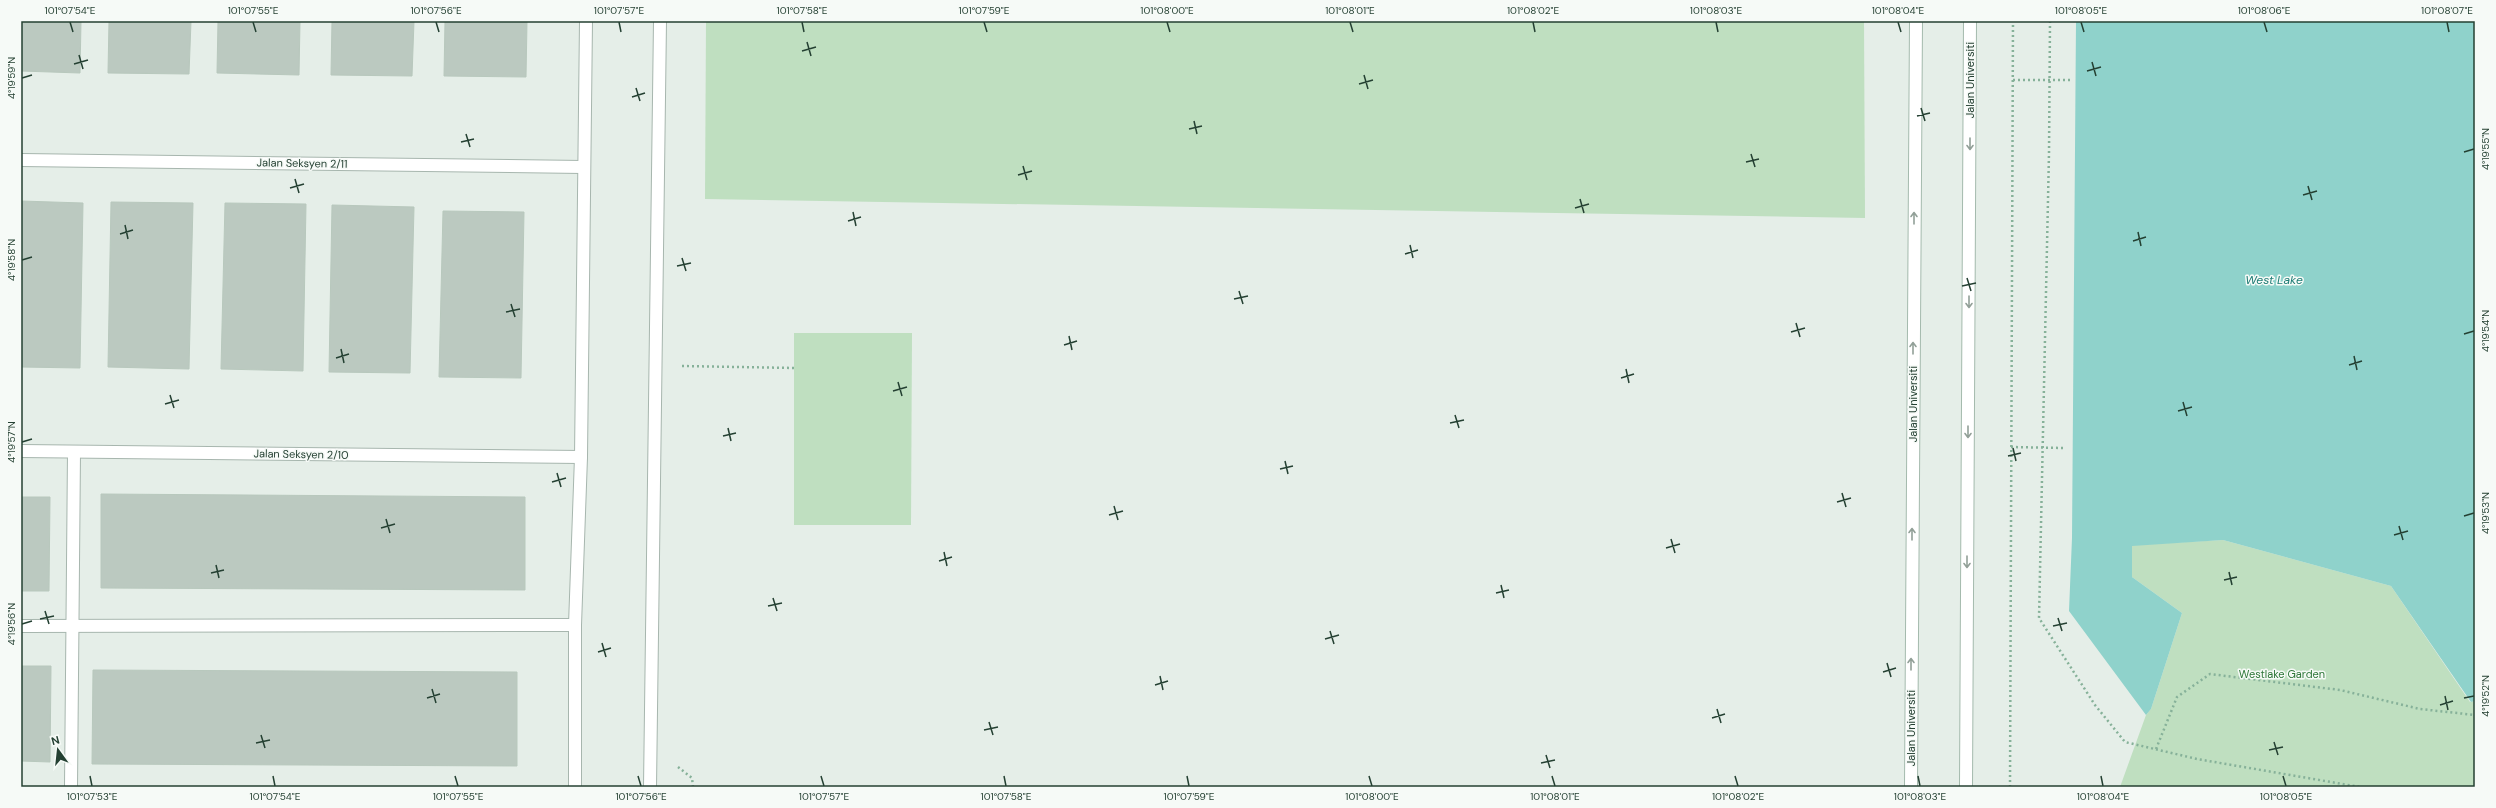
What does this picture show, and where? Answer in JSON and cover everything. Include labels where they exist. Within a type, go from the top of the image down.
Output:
[{"type":"street","points":[[575,787],[575,626],[581,457],[583,167],[586,21]]},
{"type":"street","points":[[650,787],[660,21]]},
{"type":"street","name":"Jalan Universiti","points":[[1910,787],[1916,21]]},
{"type":"street","name":"Jalan Universiti","points":[[1966,787],[1970,21]]},
{"type":"street","name":"Jalan Seksyen 2/11","points":[[21,160],[583,167]]},
{"type":"street","name":"Jalan Seksyen 2/10","points":[[21,451],[581,457]]},
{"type":"street","points":[[71,787],[74,452]]},
{"type":"street","points":[[21,626],[575,626]]},
{"type":"path","points":[[2010,787],[2013,21]]},
{"type":"path","points":[[2050,21],[2039,618],[2095,705],[2125,742],[2197,759],[2360,787]]},
{"type":"path","points":[[2012,80],[2071,80]]},
{"type":"path","points":[[656,365],[794,368]]},
{"type":"path","points":[[2011,446],[2064,448]]},
{"type":"path","points":[[2156,749],[2177,697],[2210,674],[2340,690],[2420,709],[2475,715]]},
{"type":"path","points":[[692,778],[693,787]]},
{"type":"green space","points":[[706,21],[1864,21],[1865,218],[705,199]]},
{"type":"green space","points":[[794,333],[912,333],[911,525],[794,525]]},
{"type":"green space","name":"Westlake Garden","points":[[2223,540],[2391,586],[2470,702],[2475,701],[2475,787],[2120,787],[2146,715],[2151,709],[2182,613],[2132,577],[2132,545]]},
{"type":"water","name":"West Lake","points":[[2076,21],[2475,21],[2475,701],[2471,702],[2391,586],[2223,540],[2132,546],[2132,577],[2182,613],[2151,709],[2146,715],[2069,611],[2072,538]]},
{"type":"building","points":[[21,21],[81,21],[80,73],[21,71]]},
{"type":"building","points":[[109,21],[191,21],[189,74],[108,73]]},
{"type":"building","points":[[218,21],[300,21],[299,75],[217,73]]},
{"type":"building","points":[[332,21],[414,21],[412,76],[331,75]]},
{"type":"building","points":[[445,21],[527,21],[526,77],[444,76]]},
{"type":"building","points":[[21,201],[83,203],[80,368],[21,367]]},
{"type":"building","points":[[111,202],[193,203],[189,369],[108,367]]},
{"type":"building","points":[[225,203],[306,204],[303,371],[221,369]]},
{"type":"building","points":[[332,205],[414,207],[410,373],[329,372]]},
{"type":"building","points":[[443,211],[524,212],[521,378],[439,377]]},
{"type":"building","points":[[101,494],[525,497],[525,590],[101,588]]},
{"type":"building","points":[[21,497],[50,497],[49,591],[21,591]]},
{"type":"building","points":[[21,666],[51,666],[50,762],[21,761]]},
{"type":"building","points":[[93,670],[517,672],[517,766],[92,764]]}]
